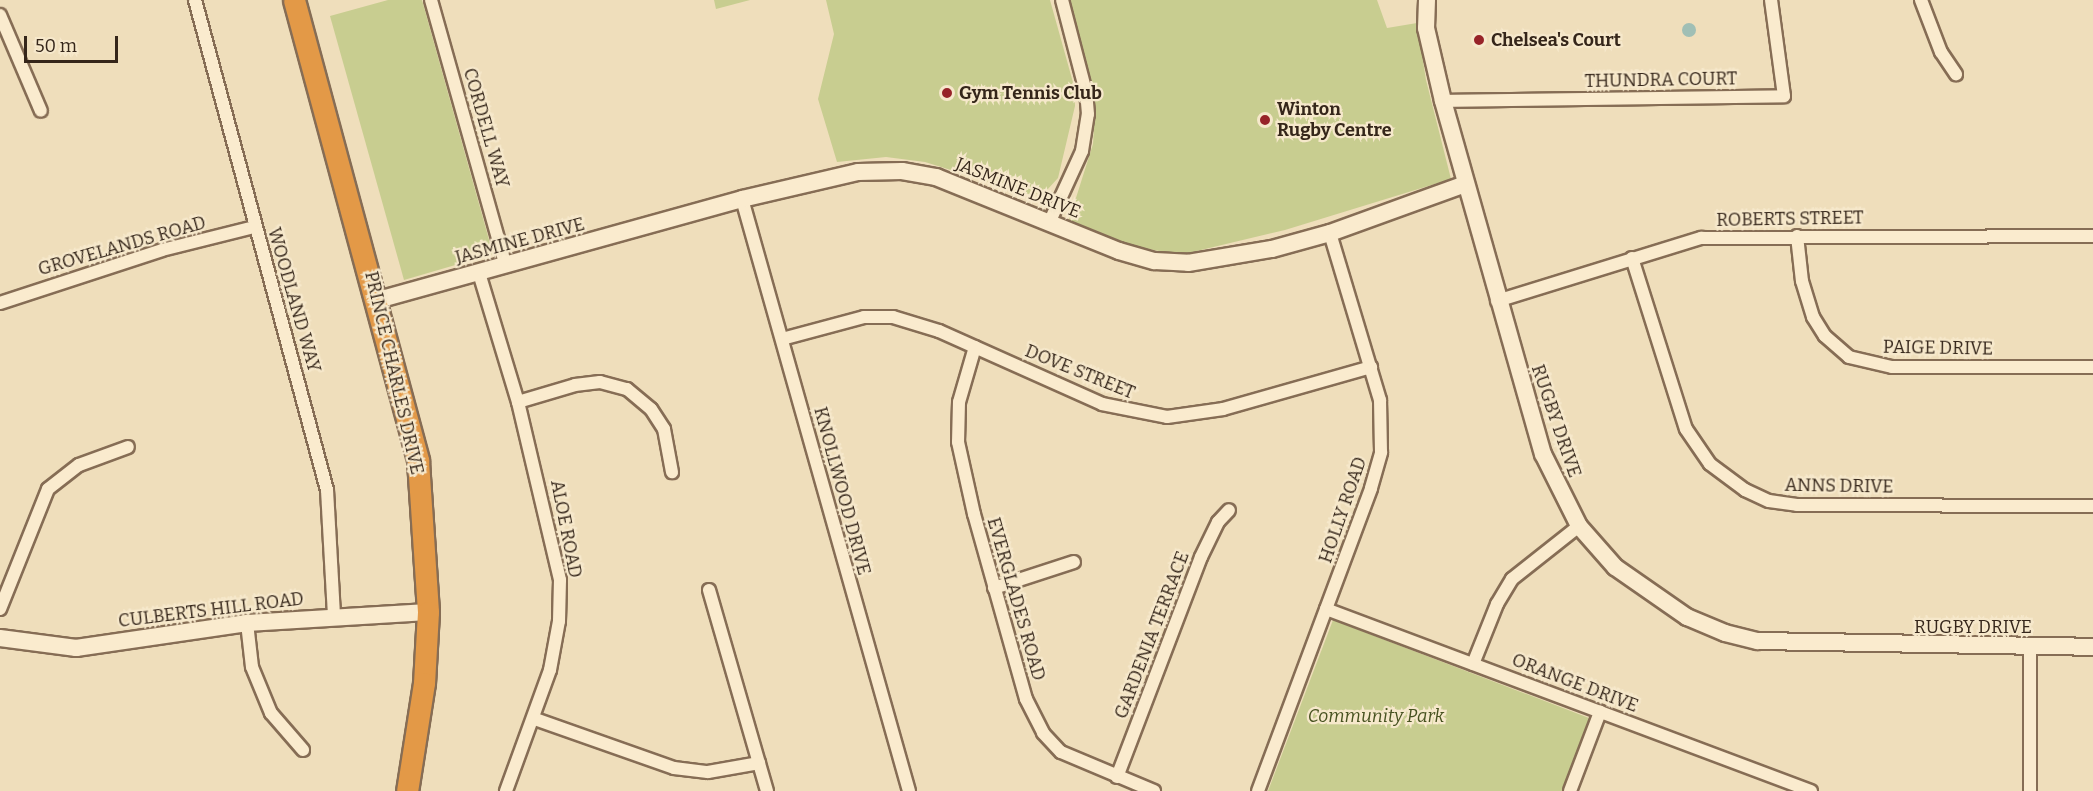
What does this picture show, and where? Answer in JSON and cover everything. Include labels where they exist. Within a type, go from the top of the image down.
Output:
[{"type":"highway","name":"PRINCE CHARLES DRIVE","points":[[294,0],[378,300],[418,461],[428,612],[424,683],[407,791]]},
{"type":"street","name":"WOODLAND WAY","points":[[195,0],[254,227],[272,279],[327,490],[334,615]]},
{"type":"street","name":"CORDELL WAY","points":[[432,0],[506,266]]},
{"type":"street","points":[[1050,221],[1082,151],[1088,114],[1086,92],[1062,0]]},
{"type":"street","name":"RUGBY DRIVE","points":[[1427,0],[1426,28],[1443,101],[1497,301],[1543,454],[1579,526],[1615,567],[1638,586],[1687,616],[1742,638],[1792,645],[2093,647]]},
{"type":"street","name":"THUNDRA COURT","points":[[1443,101],[1784,96],[1771,0]]},
{"type":"street","points":[[1922,0],[1933,34],[1956,74]]},
{"type":"street","points":[[0,15],[42,111]]},
{"type":"street","name":"JASMINE DRIVE","points":[[378,300],[742,199],[838,175],[902,171],[954,182],[1119,251],[1172,263],[1223,259],[1330,233],[1465,183]]},
{"type":"street","name":"KNOLLWOOD DRIVE","points":[[742,199],[909,791]]},
{"type":"street","name":"GROVELANDS ROAD","points":[[0,303],[162,250],[254,227]]},
{"type":"street","name":"HOLLY ROAD","points":[[1258,791],[1326,609],[1381,452],[1382,412],[1371,367],[1330,233]]},
{"type":"street","name":"PAIGE DRIVE","points":[[1797,236],[1802,281],[1813,317],[1832,345],[1849,357],[1892,367],[2093,367]]},
{"type":"street","name":"ROBERTS STREET","points":[[1497,301],[1701,238],[2093,236]]},
{"type":"street","name":"ANNS DRIVE","points":[[1632,258],[1686,429],[1710,464],[1745,490],[1769,501],[1797,506],[2093,506]]},
{"type":"street","name":"ALOE ROAD","points":[[479,273],[518,402],[560,580],[557,637],[535,719],[506,791]]},
{"type":"street","name":"DOVE STREET","points":[[782,339],[848,321],[883,316],[924,325],[1102,404],[1167,417],[1223,410],[1371,367]]},
{"type":"street","name":"EVERGLADES ROAD","points":[[975,348],[959,402],[958,442],[994,588],[1022,687],[1043,733],[1067,756],[1154,791]]},
{"type":"street","points":[[518,402],[575,385],[600,382],[627,389],[659,420],[668,441],[672,472]]},
{"type":"street","points":[[0,609],[48,489],[79,465],[128,447]]},
{"type":"street","name":"GARDENIA TERRACE","points":[[1117,777],[1201,557],[1218,522],[1229,510]]},
{"type":"street","points":[[1473,664],[1497,604],[1512,579],[1579,526]]},
{"type":"street","points":[[994,588],[1074,562]]},
{"type":"street","points":[[709,591],[767,791]]},
{"type":"street","name":"ORANGE DRIVE","points":[[1326,609],[1811,791]]},
{"type":"street","name":"CULBERTS HILL ROAD","points":[[0,638],[76,648],[247,623],[334,615],[428,612]]},
{"type":"street","points":[[247,623],[252,667],[271,713],[303,750]]},
{"type":"street","points":[[2030,647],[2030,791]]},
{"type":"street","points":[[1570,791],[1600,712]]},
{"type":"street","points":[[535,719],[674,768],[708,772],[759,763]]},
{"type":"green space","points":[[388,0],[422,0],[493,254],[404,280],[330,16]]},
{"type":"green space","points":[[714,0],[750,0],[716,9]]},
{"type":"green space","name":"Gym Tennis Club","points":[[826,0],[1050,0],[1074,86],[1075,106],[1058,178],[1047,190],[1032,195],[925,162],[886,157],[837,162],[818,99],[834,34]]},
{"type":"green space","name":"Winton Rugby Centre","points":[[1068,0],[1377,0],[1387,28],[1417,23],[1426,80],[1451,179],[1285,230],[1180,255],[1133,246],[1069,220],[1093,144],[1095,111],[1094,94]]},
{"type":"green space","name":"Community Park","points":[[1333,620],[1589,718],[1562,791],[1268,791]]},
{"type":"water","points":[[1689,23],[1694,25],[1696,30],[1694,35],[1689,37],[1684,35],[1682,30],[1684,25]]},
{"type":"place","name":"Chelsea's Court","points":[[1479,40]]},
{"type":"place","name":"Gym Tennis Club","points":[[947,93]]},
{"type":"place","name":"Winton Rugby Centre","points":[[1265,120]]}]
